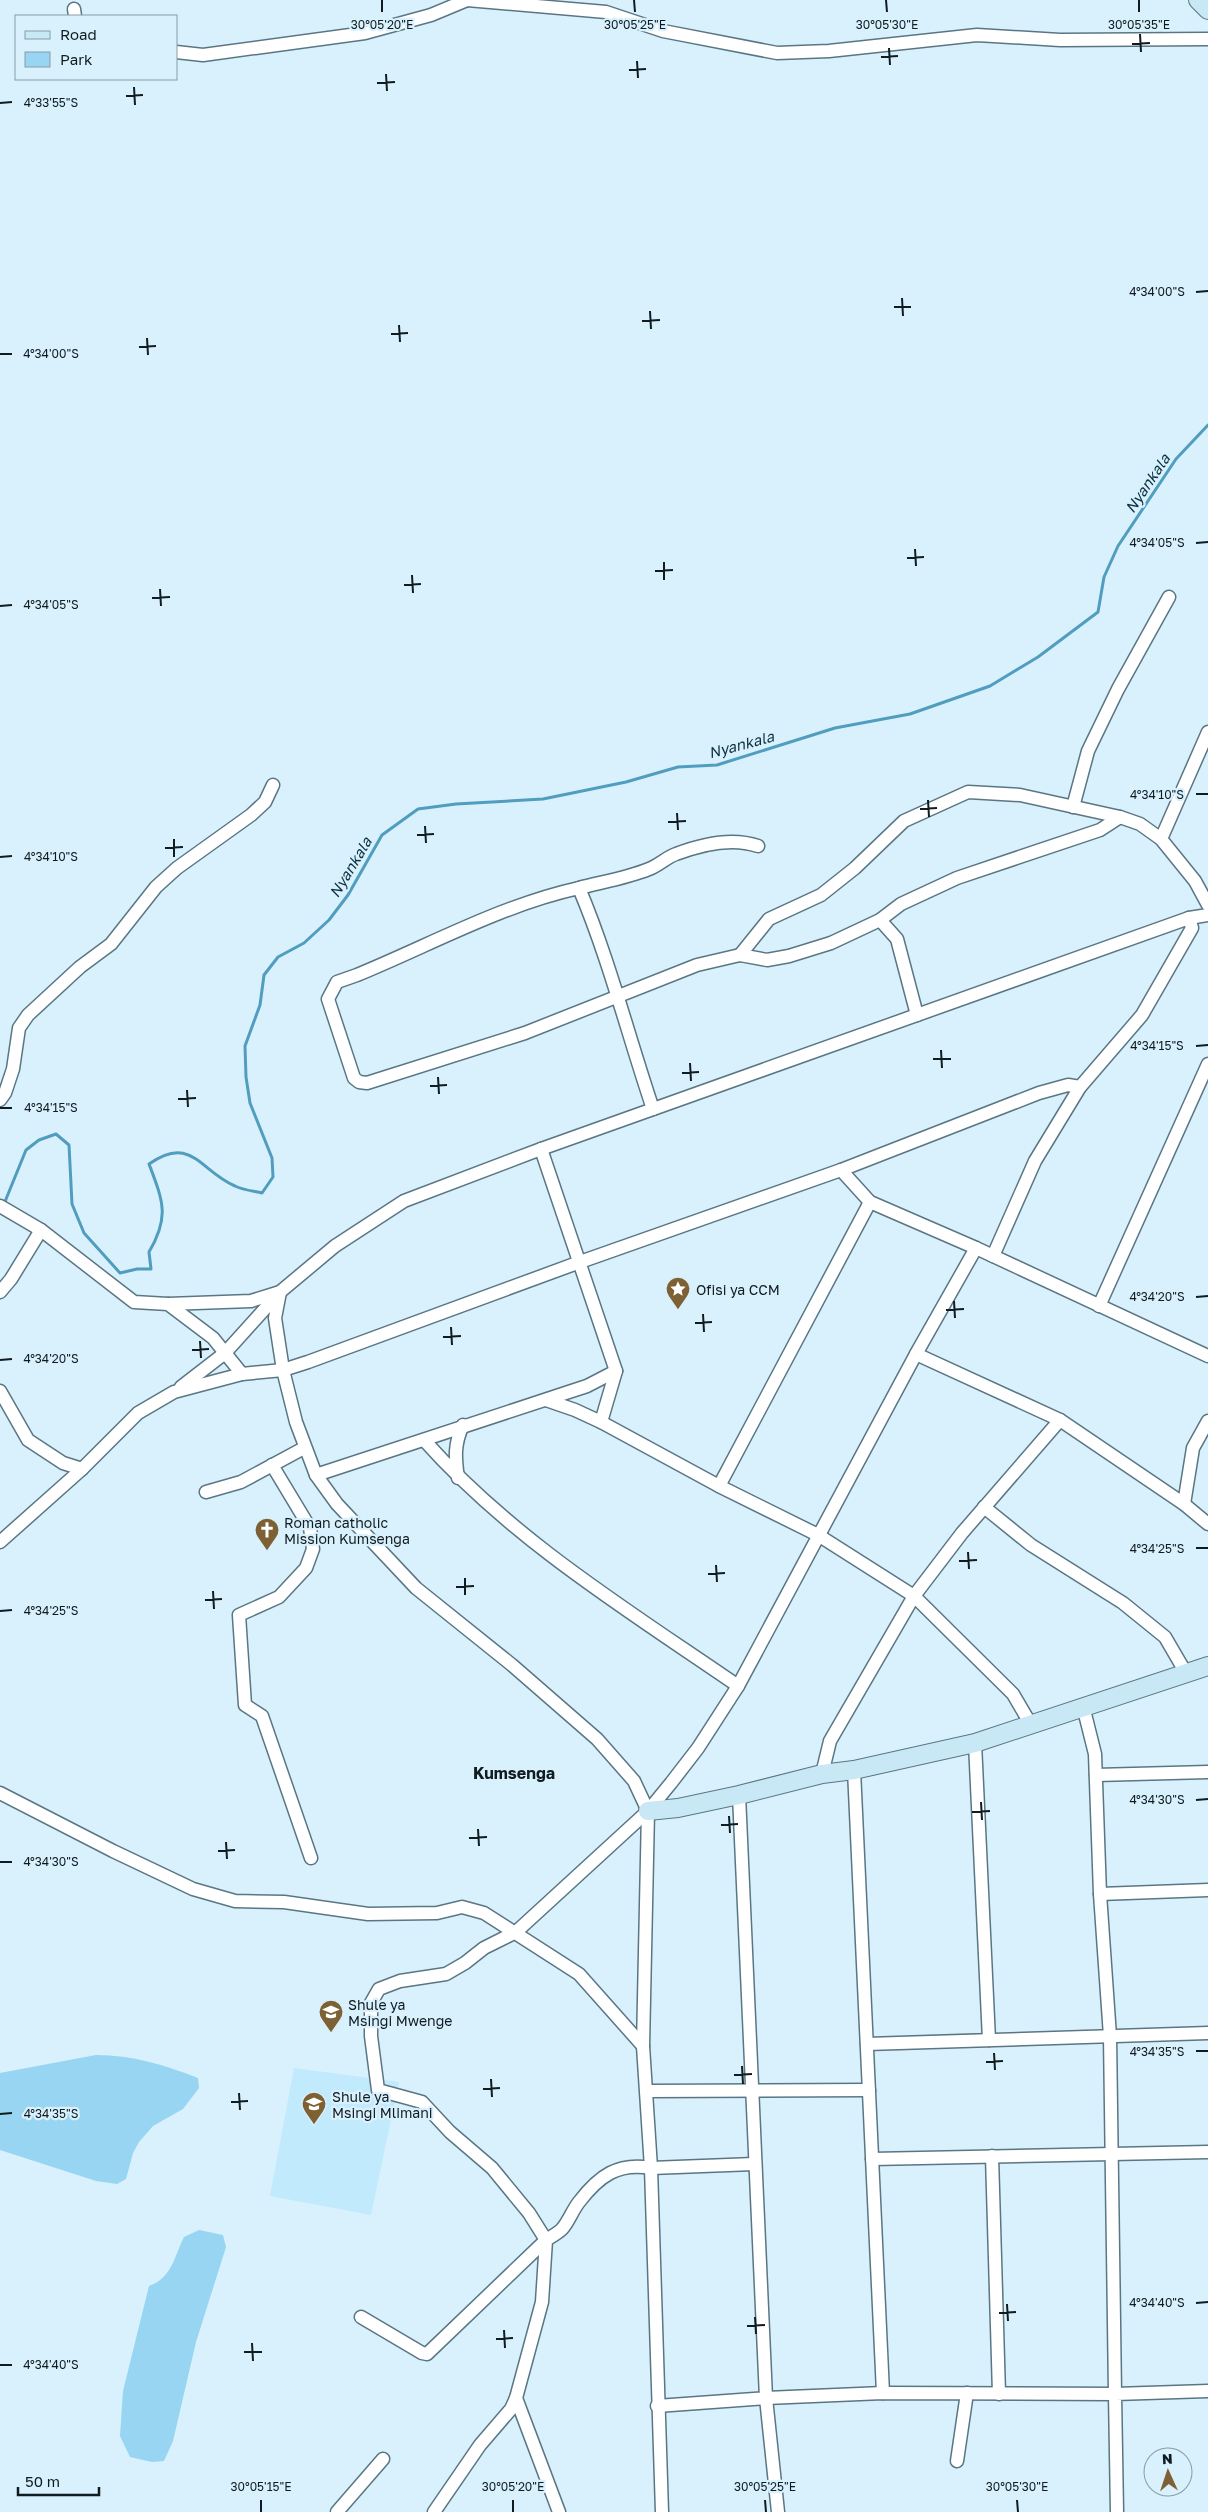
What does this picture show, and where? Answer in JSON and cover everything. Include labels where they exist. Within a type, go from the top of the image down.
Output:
[{"type":"street","points":[[178,52],[203,55],[365,33],[431,15],[467,0],[606,12],[663,31],[777,53],[829,51],[977,35],[1060,40],[1208,40]]},
{"type":"street","points":[[1198,0],[1208,10]]},
{"type":"street","points":[[1073,806],[1088,751],[1118,689],[1169,597]]},
{"type":"street","points":[[1161,839],[1208,732]]},
{"type":"street","points":[[0,1100],[5,1093],[13,1069],[19,1028],[28,1016],[80,967],[111,944],[156,887],[170,874],[251,815],[265,802],[273,785]]},
{"type":"street","points":[[740,955],[769,919],[821,895],[855,868],[904,821],[935,805],[968,792],[1020,795],[1120,816],[1140,824],[1161,839],[1195,881],[1208,905]]},
{"type":"street","points":[[758,846],[731,840],[718,842],[676,854],[650,868],[633,874],[554,893],[484,920],[337,982],[328,999],[354,1078],[359,1082],[366,1083],[525,1033],[697,965],[740,955],[767,960],[789,956],[831,943],[880,920],[901,904],[957,878],[1100,830],[1120,816]]},
{"type":"street","points":[[579,888],[591,915],[653,1109]]},
{"type":"street","points":[[0,1542],[82,1469],[138,1413],[174,1392],[225,1353],[280,1292],[335,1246],[404,1201],[541,1149],[1189,918],[1208,915]]},
{"type":"street","points":[[993,1256],[1035,1161],[1080,1087],[1142,1015],[1192,928],[1189,918]]},
{"type":"street","points":[[880,920],[896,939],[917,1015]]},
{"type":"street","points":[[1098,1306],[1208,1064]]},
{"type":"street","points":[[174,1392],[242,1374],[283,1370],[841,1170],[1039,1093],[1068,1085],[1080,1087]]},
{"type":"street","points":[[541,1149],[616,1371],[601,1422]]},
{"type":"street","points":[[841,1170],[870,1202],[976,1248],[1208,1356]]},
{"type":"street","points":[[719,1486],[870,1202]]},
{"type":"street","points":[[0,1206],[42,1230],[134,1302],[168,1304],[252,1301],[280,1292]]},
{"type":"street","points":[[0,1292],[11,1280],[42,1230]]},
{"type":"street","points":[[434,2512],[480,2445],[511,2409],[516,2398],[542,2302],[546,2240],[529,2213],[492,2168],[450,2132],[422,2102],[378,2090],[371,2036],[371,2003],[379,1988],[400,1981],[446,1974],[465,1963],[484,1948],[516,1932],[648,1811],[698,1748],[738,1686],[916,1354],[976,1248]]},
{"type":"street","points":[[280,1292],[275,1318],[283,1370],[304,1448],[316,1475],[337,1504],[416,1588],[512,1665],[597,1739],[634,1781],[648,1811],[643,2046],[651,2168],[657,2406],[662,2512]]},
{"type":"street","points":[[168,1304],[213,1338],[242,1374]]},
{"type":"street","points":[[916,1354],[1060,1420],[1184,1504],[1208,1524]]},
{"type":"street","points":[[316,1475],[424,1440],[462,1425],[587,1386],[616,1371]]},
{"type":"street","points":[[0,1391],[28,1440],[63,1463],[82,1469]]},
{"type":"street","points":[[546,1400],[601,1422],[719,1486],[818,1535],[914,1596],[1013,1694],[1030,1724]]},
{"type":"street","points":[[822,1774],[830,1741],[914,1596],[984,1507],[1060,1420]]},
{"type":"street","points":[[1184,1504],[1193,1448],[1208,1421]]},
{"type":"street","points":[[458,1478],[454,1455],[462,1425]]},
{"type":"street","points":[[424,1440],[458,1478],[559,1563],[738,1686]]},
{"type":"street","points":[[206,1492],[241,1482],[304,1448]]},
{"type":"street","points":[[272,1465],[282,1485],[310,1528],[313,1549],[306,1568],[279,1596],[239,1615],[245,1704],[262,1716],[311,1858]]},
{"type":"street","points":[[984,1507],[1031,1545],[1123,1603],[1165,1637],[1186,1673]]},
{"type":"street","points":[[648,1811],[678,1808],[822,1774],[854,1770],[975,1743],[1208,1666]]},
{"type":"street","points":[[1083,1706],[1095,1754],[1100,1894],[1110,2036],[1110,2154],[1117,2512]]},
{"type":"street","points":[[975,1743],[988,2040]]},
{"type":"street","points":[[854,1770],[883,2393]]},
{"type":"street","points":[[1096,1775],[1208,1772]]},
{"type":"street","points":[[0,1793],[113,1851],[193,1889],[235,1901],[284,1902],[368,1914],[437,1913],[462,1907],[484,1913],[579,1974],[643,2046]]},
{"type":"street","points":[[739,1795],[754,2164],[766,2398],[778,2512]]},
{"type":"street","points":[[1100,1894],[1208,1890]]},
{"type":"street","points":[[867,2044],[1208,2033]]},
{"type":"street","points":[[646,2091],[869,2090]]},
{"type":"street","points":[[872,2159],[1208,2152]]},
{"type":"street","points":[[992,2156],[999,2394]]},
{"type":"street","points":[[361,2317],[422,2353],[427,2354],[546,2240],[561,2230],[579,2202],[600,2180],[617,2168],[635,2165],[651,2168],[754,2164]]},
{"type":"street","points":[[657,2406],[766,2398],[883,2393],[1115,2394],[1208,2391]]},
{"type":"street","points":[[957,2461],[967,2394]]},
{"type":"street","points":[[516,2398],[560,2512]]},
{"type":"street","points":[[337,2512],[383,2459]]},
{"type":"shaded area","points":[[294,2068],[399,2082],[371,2215],[270,2196]]},
{"type":"green space","points":[[96,2055],[109,2055],[148,2062],[198,2078],[199,2088],[183,2109],[153,2126],[139,2142],[133,2153],[126,2179],[117,2184],[96,2181],[0,2150],[0,2073]]},
{"type":"green space","points":[[199,2230],[223,2235],[226,2247],[196,2342],[173,2441],[164,2461],[152,2462],[130,2457],[120,2436],[123,2391],[149,2286],[163,2278],[168,2272],[184,2237]]},
{"type":"waterway","name":"Nyankala","points":[[4,1204],[26,1150],[39,1140],[56,1134],[69,1145],[72,1204],[84,1233],[120,1273],[137,1269],[151,1269],[149,1252],[160,1229],[162,1209],[158,1188],[149,1164],[163,1156],[175,1153],[185,1154],[195,1158],[223,1180],[235,1186],[262,1193],[273,1177],[272,1158],[250,1103],[246,1077],[245,1046],[260,1005],[264,975],[278,957],[304,943],[329,920],[348,895],[382,835],[418,809],[456,804],[543,799],[626,782],[678,767],[717,765],[835,728],[910,714],[990,686],[1038,657],[1098,612],[1104,577],[1118,546],[1176,459],[1208,425]]},
{"type":"place","name":"Ofisi ya CCM","points":[[678,1310]]},
{"type":"place","name":"Roman catholic Mission Kumsenga","points":[[267,1551]]},
{"type":"place","name":"Shule ya Msingi Mwenge","points":[[331,2033]]},
{"type":"place","name":"Shule ya Msingi Mlimani","points":[[314,2125]]},
{"type":"district","name":"Kumsenga","points":[[514,1773]]}]
